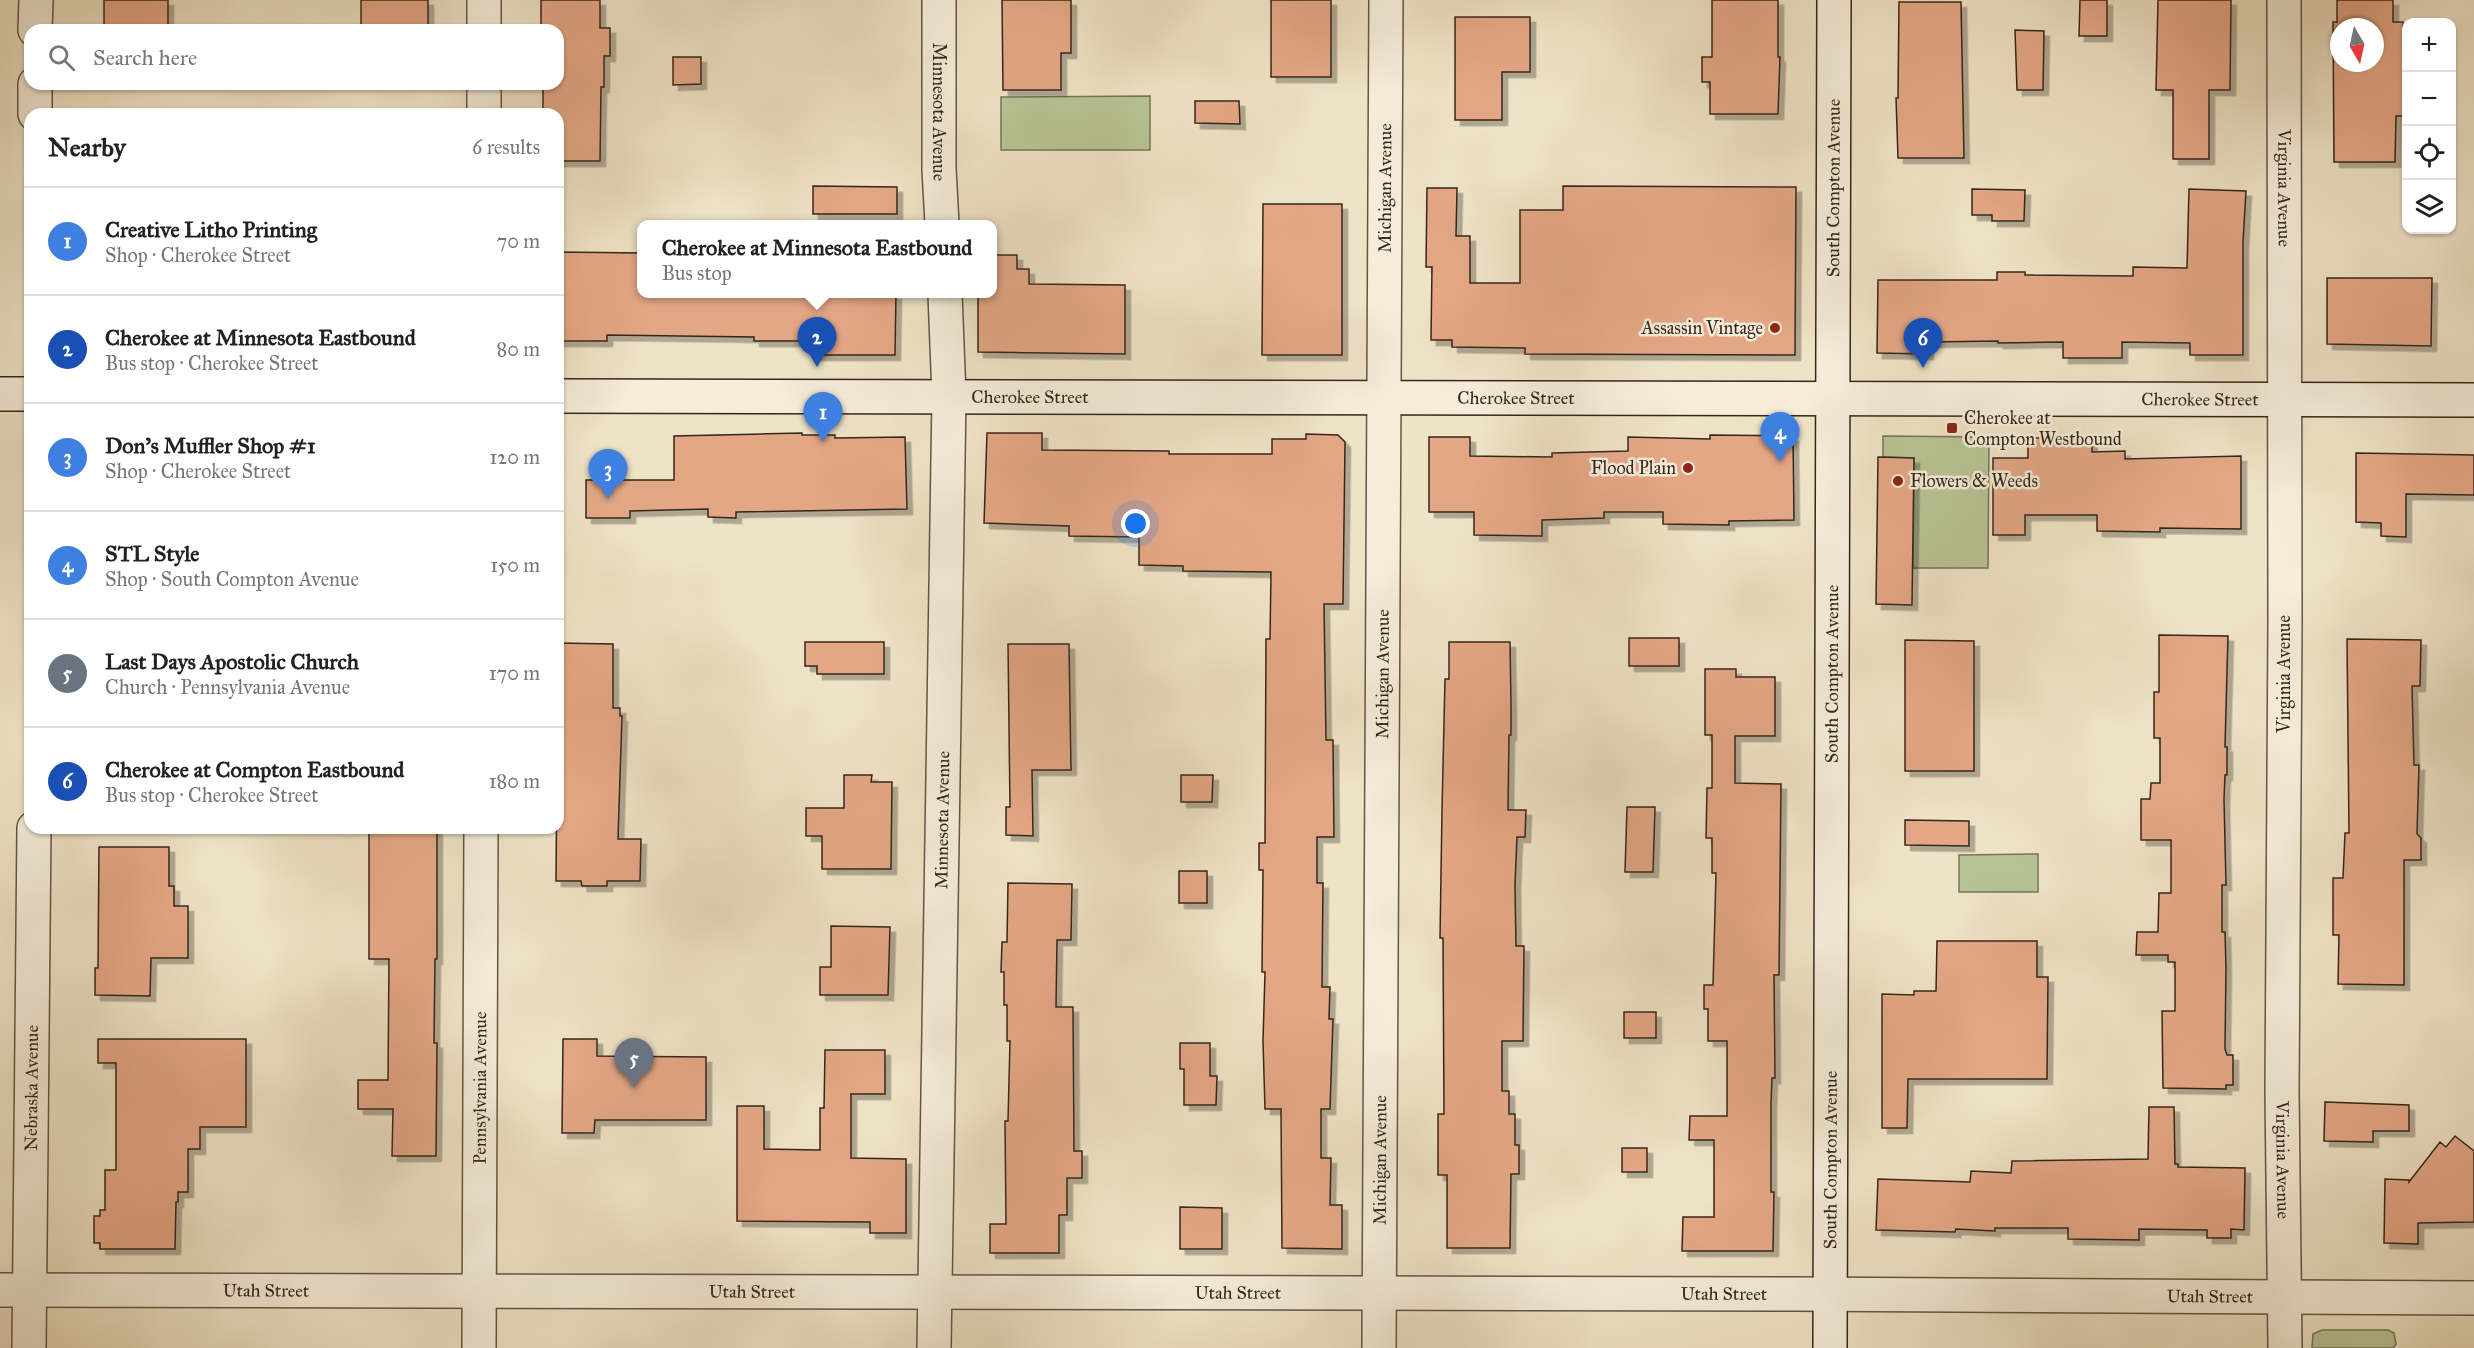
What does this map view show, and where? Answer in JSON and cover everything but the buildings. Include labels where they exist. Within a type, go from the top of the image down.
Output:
[{"type":"street","points":[[35,24],[36,0]]},
{"type":"street","points":[[484,0],[484,24]]},
{"type":"street","name":"Minnesota Avenue","points":[[939,0],[942,220]]},
{"type":"street","name":"Michigan Avenue","points":[[1379,1348],[1386,0]]},
{"type":"street","name":"South Compton Avenue","points":[[1830,1348],[1834,0]]},
{"type":"street","name":"Virginia Avenue","points":[[2284,0],[2284,1348]]},
{"type":"street","points":[[35,90],[35,108]]},
{"type":"street","points":[[484,90],[484,108]]},
{"type":"street","name":"Minnesota Avenue","points":[[934,1348],[949,396],[945,298]]},
{"type":"street","points":[[0,394],[24,394]]},
{"type":"street","name":"Cherokee Street","points":[[564,396],[2474,400]]},
{"type":"street","name":"Nebraska Avenue","points":[[29,1348],[15,1289],[34,834]]},
{"type":"street","name":"Pennsylvania Avenue","points":[[479,1348],[481,834]]},
{"type":"street","name":"Utah Street","points":[[15,1289],[2474,1298]]},
{"type":"green space","points":[[1150,96],[1150,150],[1001,150],[1001,97]]},
{"type":"green space","points":[[1883,436],[1989,437],[1988,568],[1913,568],[1914,458],[1883,457]]},
{"type":"green space","points":[[2038,854],[2038,892],[1959,892],[1959,855]]},
{"type":"green space","points":[[2322,1330],[2388,1330],[2394,1333],[2396,1344],[2393,1348],[2312,1348],[2313,1334]]},
{"type":"place","name":"Assassin Vintage","points":[[1775,328]]},
{"type":"place","name":"Cherokee at Minnesota Eastbound","points":[[817,367]]},
{"type":"place","name":"Cherokee at Compton Eastbound","points":[[1923,368]]},
{"type":"place","name":"Cherokee at Compton Westbound","points":[[1952,428]]},
{"type":"place","name":"Creative Litho Printing","points":[[823,442]]},
{"type":"place","name":"STL Style","points":[[1780,462]]},
{"type":"place","name":"Flood Plain","points":[[1688,468]]},
{"type":"place","name":"Flowers & Weeds","points":[[1898,481]]},
{"type":"place","name":"Don's Muffler Shop #1","points":[[608,499]]},
{"type":"place","name":"Last Days Apostolic Church","points":[[634,1088]]}]
